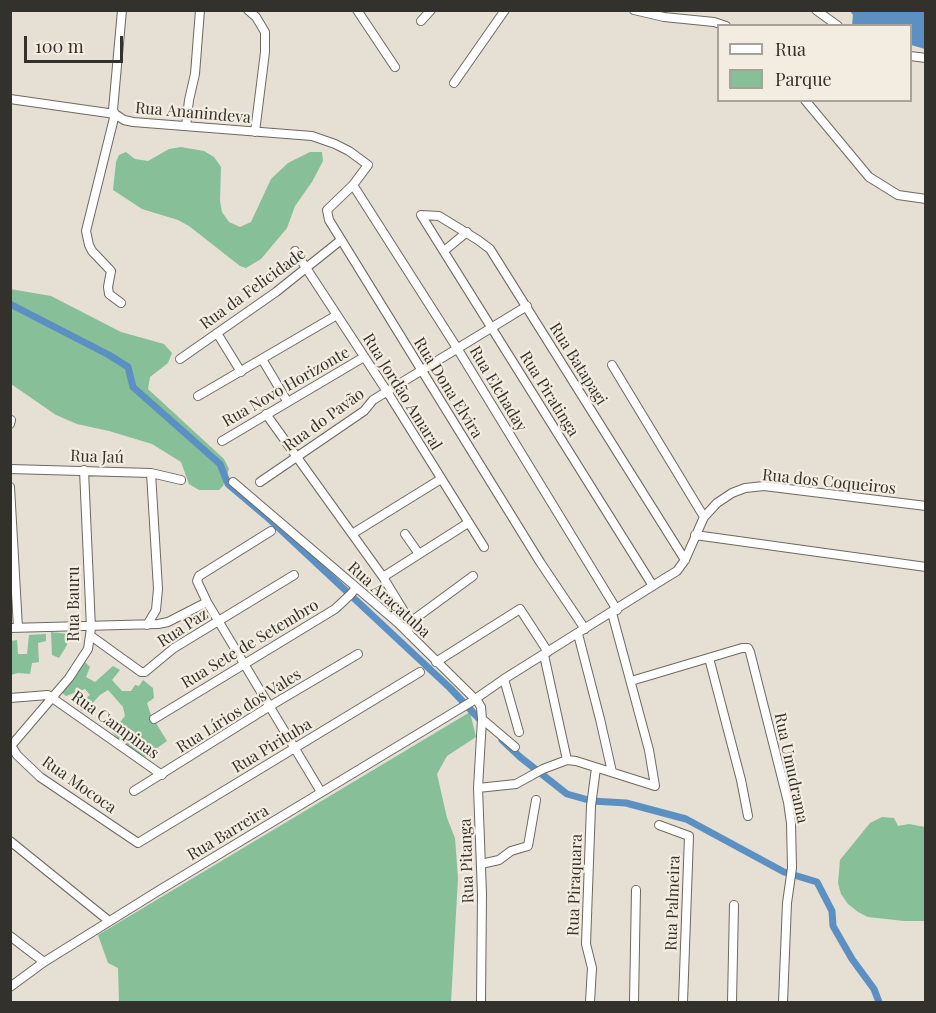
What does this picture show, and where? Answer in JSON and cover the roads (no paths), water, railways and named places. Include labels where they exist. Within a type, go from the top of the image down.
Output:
[{"type":"street","points":[[121,303],[109,294],[111,271],[88,245],[86,231],[115,114],[113,110],[122,10]]},
{"type":"street","points":[[186,126],[195,74],[200,10]]},
{"type":"street","points":[[248,10],[256,16],[265,32],[265,52],[255,132]]},
{"type":"street","points":[[357,10],[395,67]]},
{"type":"street","points":[[421,21],[431,10]]},
{"type":"street","points":[[454,83],[505,10]]},
{"type":"street","points":[[634,10],[664,17],[720,24]]},
{"type":"street","points":[[816,10],[835,24]]},
{"type":"street","name":"Rua Ananindeva","points":[[10,99],[115,114],[124,120],[133,122],[299,135],[324,140],[349,151],[368,165]]},
{"type":"street","points":[[807,102],[869,177],[897,195],[926,199]]},
{"type":"street","name":"Rua Dona Elvira","points":[[368,165],[353,185],[327,210],[329,220],[581,631],[612,772]]},
{"type":"street","name":"Rua Elchaday","points":[[353,185],[457,348],[614,612],[656,783],[655,786],[612,772]]},
{"type":"street","name":"Rua Batapagi","points":[[421,215],[439,216],[490,249],[685,560]]},
{"type":"street","name":"Rua Piratinga","points":[[421,215],[653,586]]},
{"type":"street","points":[[444,251],[467,232]]},
{"type":"street","name":"Rua da Felicidade","points":[[180,359],[276,292],[341,240]]},
{"type":"street","name":"Rua Jordão Amaral","points":[[295,251],[388,393],[484,548]]},
{"type":"street","name":"Rua do Pavão","points":[[260,482],[364,411],[370,402],[527,306]]},
{"type":"street","points":[[198,396],[337,315]]},
{"type":"street","points":[[217,333],[241,372]]},
{"type":"street","name":"Rua Novo Horizonte","points":[[222,441],[364,357]]},
{"type":"street","points":[[262,359],[287,401]]},
{"type":"street","points":[[473,701],[504,679],[676,571],[685,560],[704,517],[612,365]]},
{"type":"street","points":[[266,414],[383,576],[409,623]]},
{"type":"street","name":"Rua Jaú","points":[[10,469],[151,473],[181,480]]},
{"type":"street","name":"Rua Bauru","points":[[11,746],[83,659],[91,632],[84,470]]},
{"type":"street","points":[[147,625],[156,610],[158,589],[151,473]]},
{"type":"street","points":[[352,534],[441,479]]},
{"type":"street","name":"Rua Araçatuba","points":[[233,482],[389,615],[481,707],[482,719],[515,747]]},
{"type":"street","name":"Rua dos Coqueiros","points":[[704,517],[717,503],[732,493],[745,488],[764,486],[926,506]]},
{"type":"street","points":[[10,487],[14,628],[91,632],[147,625],[168,622],[207,602]]},
{"type":"street","points":[[383,576],[468,523]]},
{"type":"street","points":[[271,531],[199,576],[196,581],[321,792]]},
{"type":"street","points":[[405,534],[419,554]]},
{"type":"street","points":[[695,535],[926,567]]},
{"type":"street","name":"Rua Paz","points":[[91,632],[143,673],[165,655],[294,575]]},
{"type":"street","points":[[409,635],[407,627],[409,623],[473,576]]},
{"type":"street","name":"Rua Sete de Setembro","points":[[154,719],[335,609],[356,588]]},
{"type":"street","points":[[436,662],[520,609],[546,653],[567,760]]},
{"type":"street","name":"Rua Umudrama","points":[[709,658],[748,648],[788,802],[792,868],[783,1002]]},
{"type":"street","name":"Rua Lírios dos Vales","points":[[134,791],[358,654]]},
{"type":"street","points":[[631,681],[709,658],[741,780],[748,816]]},
{"type":"street","name":"Rua Pirituba","points":[[138,843],[420,672]]},
{"type":"street","points":[[504,679],[519,732]]},
{"type":"street","points":[[10,698],[42,694],[53,697]]},
{"type":"street","name":"Rua Campinas","points":[[53,697],[162,775]]},
{"type":"street","name":"Rua Barreira","points":[[10,987],[44,962],[109,921],[473,701]]},
{"type":"street","name":"Rua Pitanga","points":[[481,1002],[482,894],[478,788],[482,719]]},
{"type":"street","name":"Rua Mococa","points":[[11,746],[40,777],[138,843]]},
{"type":"street","points":[[478,788],[516,784],[543,769],[567,760],[612,772]]},
{"type":"street","name":"Rua Piraquara","points":[[590,1002],[592,968],[586,944],[591,806],[596,768]]},
{"type":"street","points":[[481,864],[499,860],[511,851],[528,846],[536,800]]},
{"type":"street","name":"Rua Palmeira","points":[[659,825],[689,836],[683,1002]]},
{"type":"street","points":[[10,841],[109,921]]},
{"type":"street","points":[[634,1002],[636,890]]},
{"type":"street","points":[[732,1002],[734,905]]},
{"type":"street","points":[[10,936],[44,962]]},
{"type":"water","points":[[850,11],[925,11],[925,49],[912,45],[912,24],[852,24],[853,15]]},
{"type":"waterway","points":[[10,304],[128,367],[133,387],[220,464],[228,484],[267,517],[450,688],[485,725]]},
{"type":"waterway","points":[[502,740],[567,794],[592,801],[626,803],[686,819],[784,872],[817,882],[832,911],[833,926],[852,959],[874,989],[879,1002]]}]
